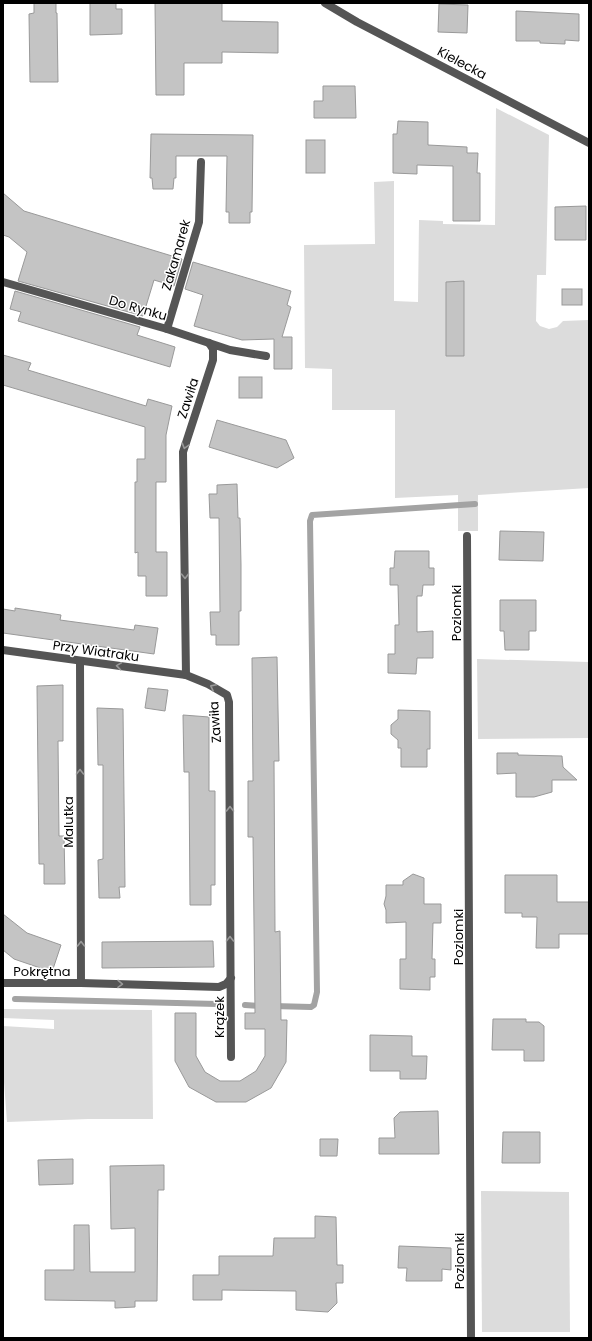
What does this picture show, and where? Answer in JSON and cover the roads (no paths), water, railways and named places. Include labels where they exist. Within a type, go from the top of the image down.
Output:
[{"type":"street","name":"Kielecka","points":[[325,3],[357,22],[589,143]]},
{"type":"street","name":"Zakamarek","points":[[167,329],[199,222],[201,162]]},
{"type":"street","name":"Do Rynku","points":[[3,282],[167,329],[230,350],[266,356]]},
{"type":"street","name":"Zawiła","points":[[208,343],[213,349],[213,360],[183,452],[186,675],[222,691],[227,695],[229,702],[231,978]]},
{"type":"street","name":"Poziomki","points":[[467,536],[471,1338]]},
{"type":"street","name":"Przy Wiatraku","points":[[3,650],[186,675]]},
{"type":"street","name":"Malutka","points":[[80,661],[81,983]]},
{"type":"street","points":[[81,983],[219,987],[226,984],[231,978]]},
{"type":"street","name":"Krążek","points":[[231,978],[231,1057]]},
{"type":"street","name":"Pokrętna","points":[[3,983],[81,983]]},
{"type":"waterway","points":[[273,1006],[311,1007],[314,1005],[317,992],[310,521],[312,515],[475,504]]},
{"type":"waterway","points":[[15,999],[217,1004]]},
{"type":"waterway","points":[[245,1005],[262,1006]]}]
